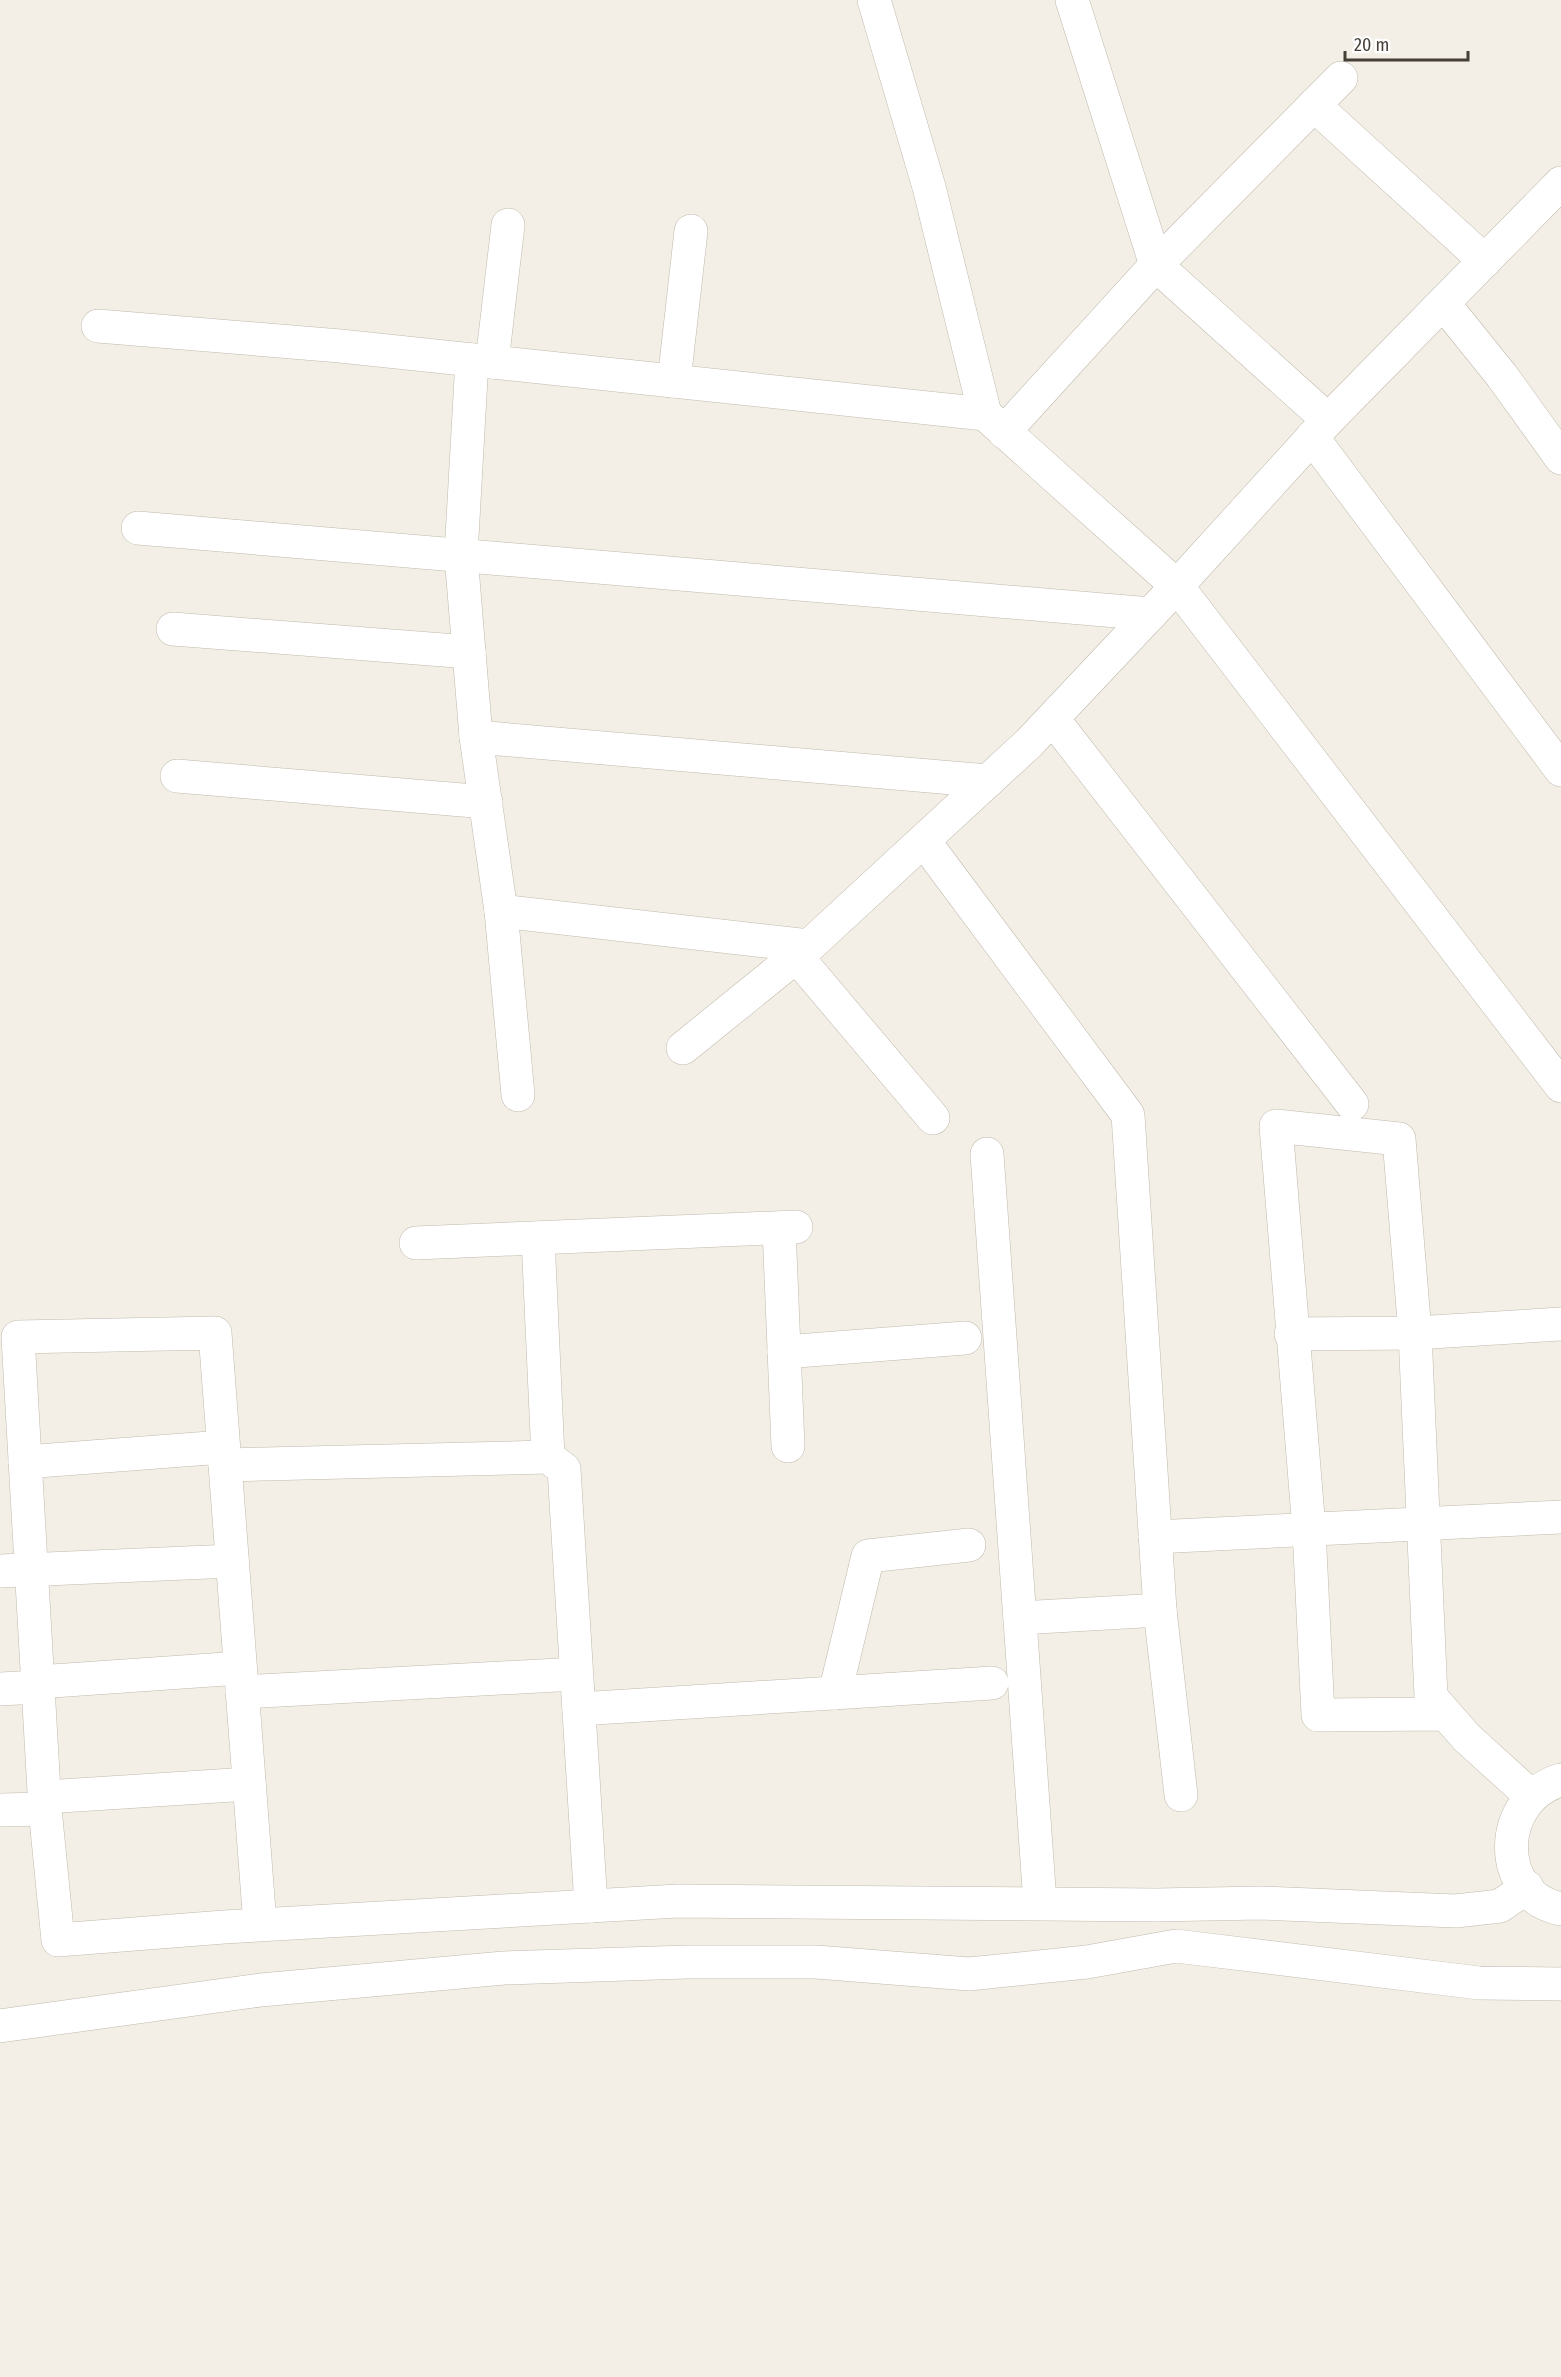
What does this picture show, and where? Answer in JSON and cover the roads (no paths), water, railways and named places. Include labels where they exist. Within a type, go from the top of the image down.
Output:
[{"type":"street","points":[[874,0],[995,423],[1177,586],[1561,1086]]},
{"type":"street","points":[[1072,0],[1156,265],[1320,429],[1561,770]]},
{"type":"street","points":[[995,423],[1341,78]]},
{"type":"street","points":[[1314,105],[1485,261]]},
{"type":"street","points":[[683,1048],[803,952],[1053,719],[1320,429],[1561,183]]},
{"type":"street","points":[[508,225],[482,361],[461,555],[476,737],[501,911],[518,1095]]},
{"type":"street","points":[[674,381],[691,231]]},
{"type":"street","points":[[1444,304],[1502,376],[1561,458]]},
{"type":"street","points":[[98,326],[674,381],[995,423]]},
{"type":"street","points":[[138,528],[1151,614]]},
{"type":"street","points":[[173,629],[469,652]]},
{"type":"street","points":[[1053,719],[1352,1104]]},
{"type":"street","points":[[476,737],[988,781]]},
{"type":"street","points":[[177,776],[486,802]]},
{"type":"street","points":[[924,841],[1128,1115],[1160,1610],[1181,1795]]},
{"type":"street","points":[[501,911],[803,952],[933,1118]]},
{"type":"street","points":[[1445,1714],[1317,1715],[1309,1529],[1291,1334],[1276,1126],[1400,1139],[1415,1333],[1431,1697],[1467,1738],[1531,1796]]},
{"type":"street","points":[[987,1154],[1040,1903]]},
{"type":"street","points":[[416,1243],[787,1227],[784,1352],[788,1446]]},
{"type":"street","points":[[538,1238],[548,1457]]},
{"type":"street","points":[[1291,1334],[1415,1333],[1561,1324]]},
{"type":"street","points":[[260,1925],[215,1333],[18,1337],[16,1570],[38,1684],[45,1803],[58,1940],[260,1925],[678,1901],[1261,1903],[1456,1911],[1500,1906],[1527,1887]]},
{"type":"street","points":[[784,1352],[966,1338]]},
{"type":"street","points":[[16,1456],[548,1457],[564,1469],[591,1906]]},
{"type":"street","points":[[1155,1537],[1561,1517]]},
{"type":"street","points":[[835,1693],[868,1556],[969,1545]]},
{"type":"street","points":[[16,1570],[232,1561]]},
{"type":"street","points":[[1020,1618],[1160,1610]]},
{"type":"street","points":[[0,1689],[38,1684],[576,1674]]},
{"type":"street","points":[[579,1709],[992,1683]]},
{"type":"street","points":[[1561,1780],[1550,1783],[1531,1796],[1517,1814],[1511,1835],[1512,1858],[1520,1879],[1535,1896],[1561,1909]]},
{"type":"street","points":[[0,1810],[45,1803],[249,1784]]},
{"type":"street","points":[[0,2026],[261,1990],[504,1968],[687,1962],[816,1962],[969,1974],[1087,1962],[1176,1946],[1479,1983],[1561,1984]]}]
